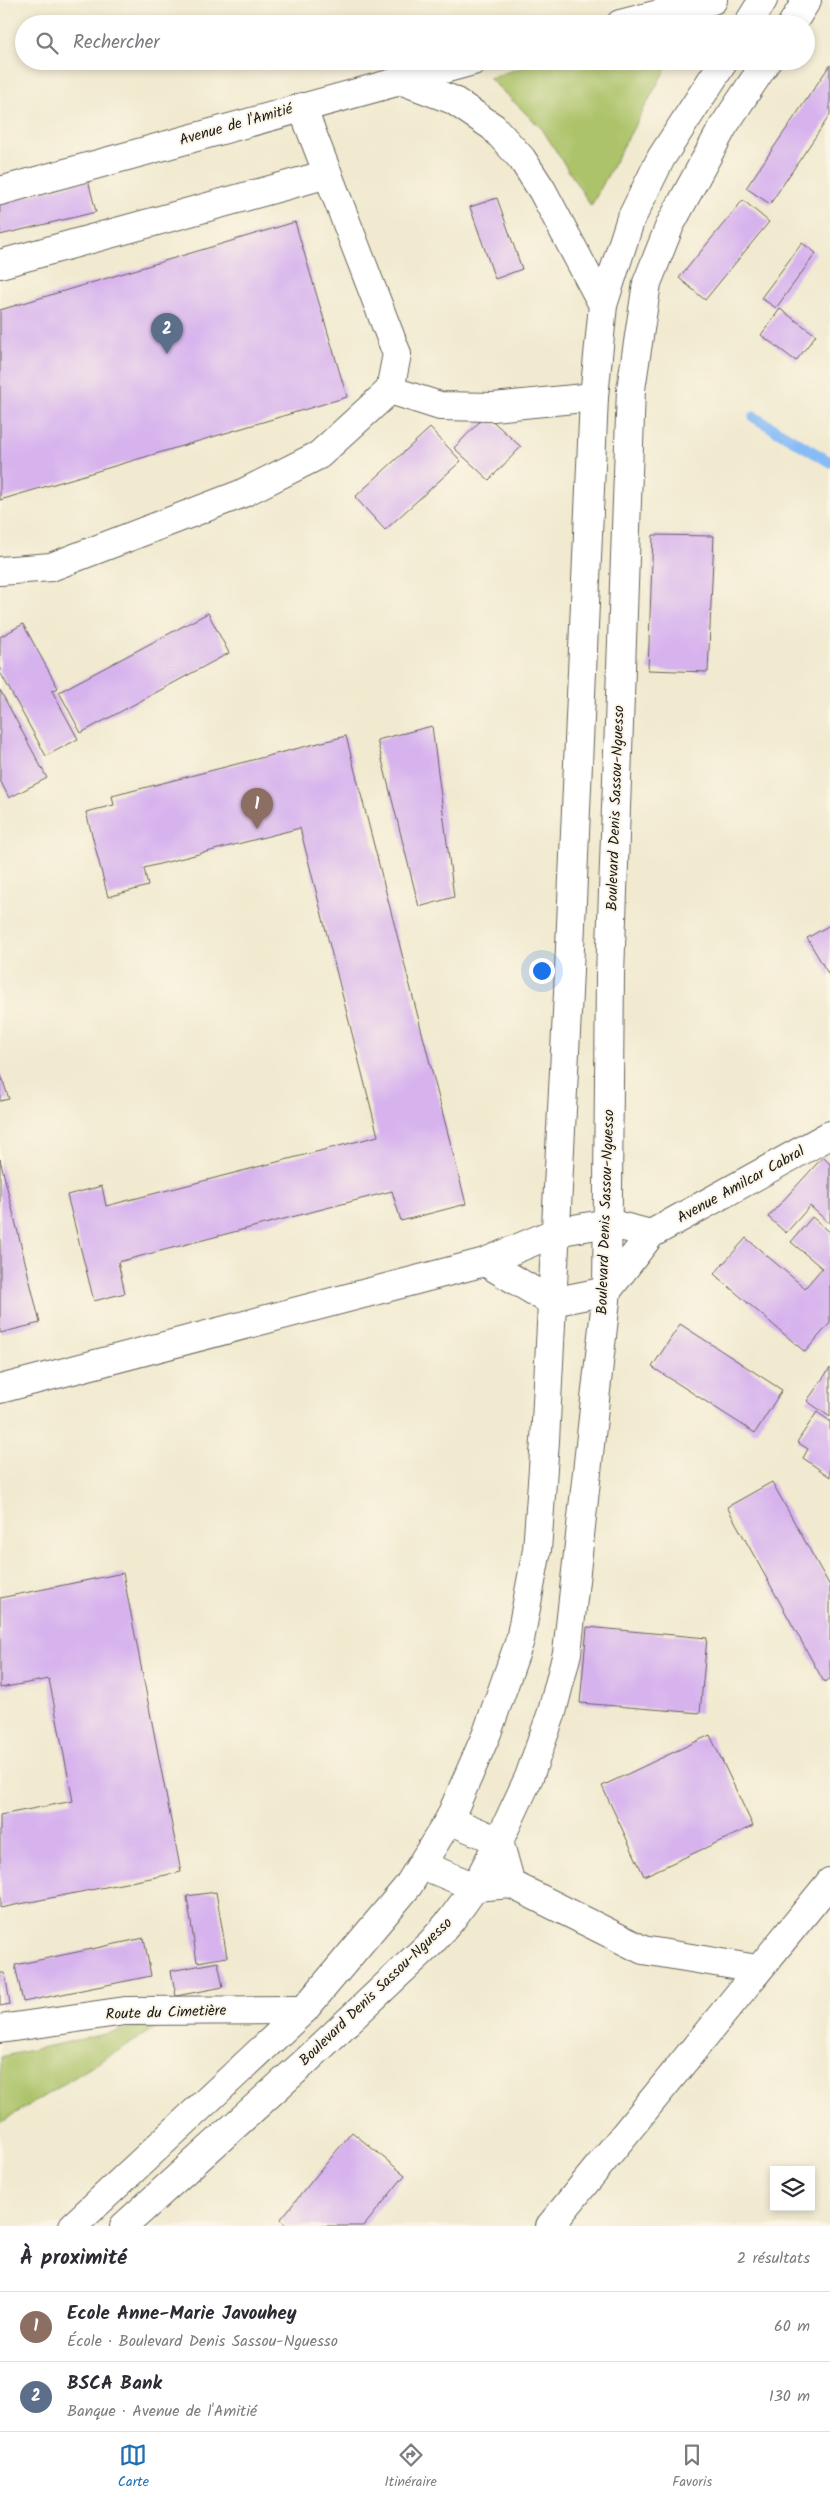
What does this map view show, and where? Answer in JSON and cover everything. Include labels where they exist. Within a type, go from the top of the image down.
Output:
[{"type":"main road","points":[[655,15],[713,0]]},
{"type":"main road","points":[[754,15],[763,0]]},
{"type":"main road","points":[[798,15],[808,0]]},
{"type":"main road","name":"Avenue de l'Amitié","points":[[0,191],[438,70]]},
{"type":"main road","points":[[73,2226],[304,2010],[408,1886],[449,1820],[487,1733],[520,1640],[537,1550],[556,1232],[594,396],[603,305],[634,213],[661,158],[718,70]]},
{"type":"main road","name":"Boulevard Denis Sassou-Nguesso","points":[[124,2226],[304,2062],[431,1943],[452,1919],[476,1887],[499,1841],[529,1777],[552,1712],[567,1653],[607,1291],[610,975],[631,389],[638,332],[647,283],[670,225],[723,128],[761,70]]},
{"type":"main road","points":[[400,80],[453,100],[493,126],[522,159],[542,190],[603,305]]},
{"type":"main road","points":[[0,571],[52,567],[241,494],[319,455],[390,390],[397,354],[302,107]]},
{"type":"main road","points":[[0,264],[328,174]]},
{"type":"main road","points":[[390,390],[440,406],[493,407],[594,396]]},
{"type":"main road","name":"Avenue Amilcar Cabral","points":[[607,1291],[651,1234],[830,1135]]},
{"type":"main road","points":[[0,1389],[485,1262],[556,1232],[608,1223],[651,1234]]},
{"type":"main road","points":[[485,1262],[552,1302],[607,1291]]},
{"type":"main road","points":[[449,1820],[499,1841],[511,1884]]},
{"type":"main road","points":[[422,1865],[476,1887],[511,1884],[643,1950],[757,1970]]},
{"type":"main road","points":[[550,2226],[830,1882]]},
{"type":"main road","name":"Route du Cimetière","points":[[0,2029],[125,2011],[304,2010]]},
{"type":"green space","points":[[514,70],[665,70],[591,206],[542,129],[489,78]]},
{"type":"green space","points":[[168,2020],[0,2123],[0,2057]]},
{"type":"building","points":[[830,65],[830,115],[770,204],[746,188]]},
{"type":"building","points":[[88,180],[96,212],[0,235],[0,203]]},
{"type":"building","points":[[497,198],[522,269],[495,279],[470,207]]},
{"type":"building","points":[[743,200],[769,222],[705,300],[679,278]]},
{"type":"building","points":[[295,222],[347,397],[0,500],[0,310]]},
{"type":"building","points":[[802,243],[816,253],[776,308],[761,298]]},
{"type":"building","points":[[780,309],[816,335],[796,361],[761,335]]},
{"type":"building","points":[[486,415],[521,447],[489,480],[454,448]]},
{"type":"building","points":[[430,428],[461,461],[385,530],[355,497]]},
{"type":"building","points":[[653,535],[714,536],[708,672],[648,670]]},
{"type":"building","points":[[208,613],[229,653],[81,733],[59,692]]},
{"type":"building","points":[[23,624],[58,688],[52,691],[78,739],[46,756],[0,672],[0,637]]},
{"type":"building","points":[[0,690],[47,778],[9,798],[0,780]]},
{"type":"building","points":[[432,726],[454,897],[419,907],[377,740]]},
{"type":"building","points":[[346,736],[466,1204],[401,1221],[392,1191],[118,1262],[125,1293],[94,1301],[67,1195],[102,1186],[106,1206],[378,1136],[300,828],[144,868],[148,886],[108,897],[86,812],[114,805],[112,796]]},
{"type":"building","points":[[830,925],[830,977],[807,938]]},
{"type":"building","points":[[0,1072],[9,1099],[0,1101]]},
{"type":"building","points":[[823,1157],[830,1164],[830,1224],[810,1206],[786,1233],[768,1217]]},
{"type":"building","points":[[0,1159],[40,1323],[0,1333]]},
{"type":"building","points":[[812,1217],[830,1232],[830,1323],[805,1352],[714,1274],[746,1238],[805,1288],[822,1268],[791,1242]]},
{"type":"building","points":[[680,1324],[782,1390],[755,1433],[652,1367]]},
{"type":"building","points":[[830,1368],[830,1417],[807,1401]]},
{"type":"building","points":[[817,1412],[830,1421],[830,1477],[803,1458],[808,1449],[797,1442]]},
{"type":"building","points":[[772,1482],[830,1586],[830,1679],[824,1682],[727,1507]]},
{"type":"building","points":[[123,1573],[181,1872],[0,1908],[0,1815],[73,1801],[49,1679],[0,1688],[0,1598]]},
{"type":"building","points":[[587,1627],[707,1638],[700,1713],[580,1703]]},
{"type":"building","points":[[710,1735],[753,1826],[644,1876],[602,1786]]},
{"type":"building","points":[[216,1892],[227,1957],[197,1962],[187,1896]]},
{"type":"building","points":[[144,1938],[151,1976],[23,2002],[15,1965]]},
{"type":"building","points":[[218,1962],[223,1987],[176,1996],[171,1971]]},
{"type":"building","points":[[0,1973],[5,1973],[10,2004],[0,2006]]},
{"type":"building","points":[[352,2132],[405,2175],[364,2226],[287,2226],[280,2220]]},
{"type":"waterway","points":[[754,417],[830,462]]},
{"type":"place","name":"BSCA Bank","points":[[167,354]]},
{"type":"place","name":"Ecole Anne-Marie Javouhey","points":[[257,829]]}]
